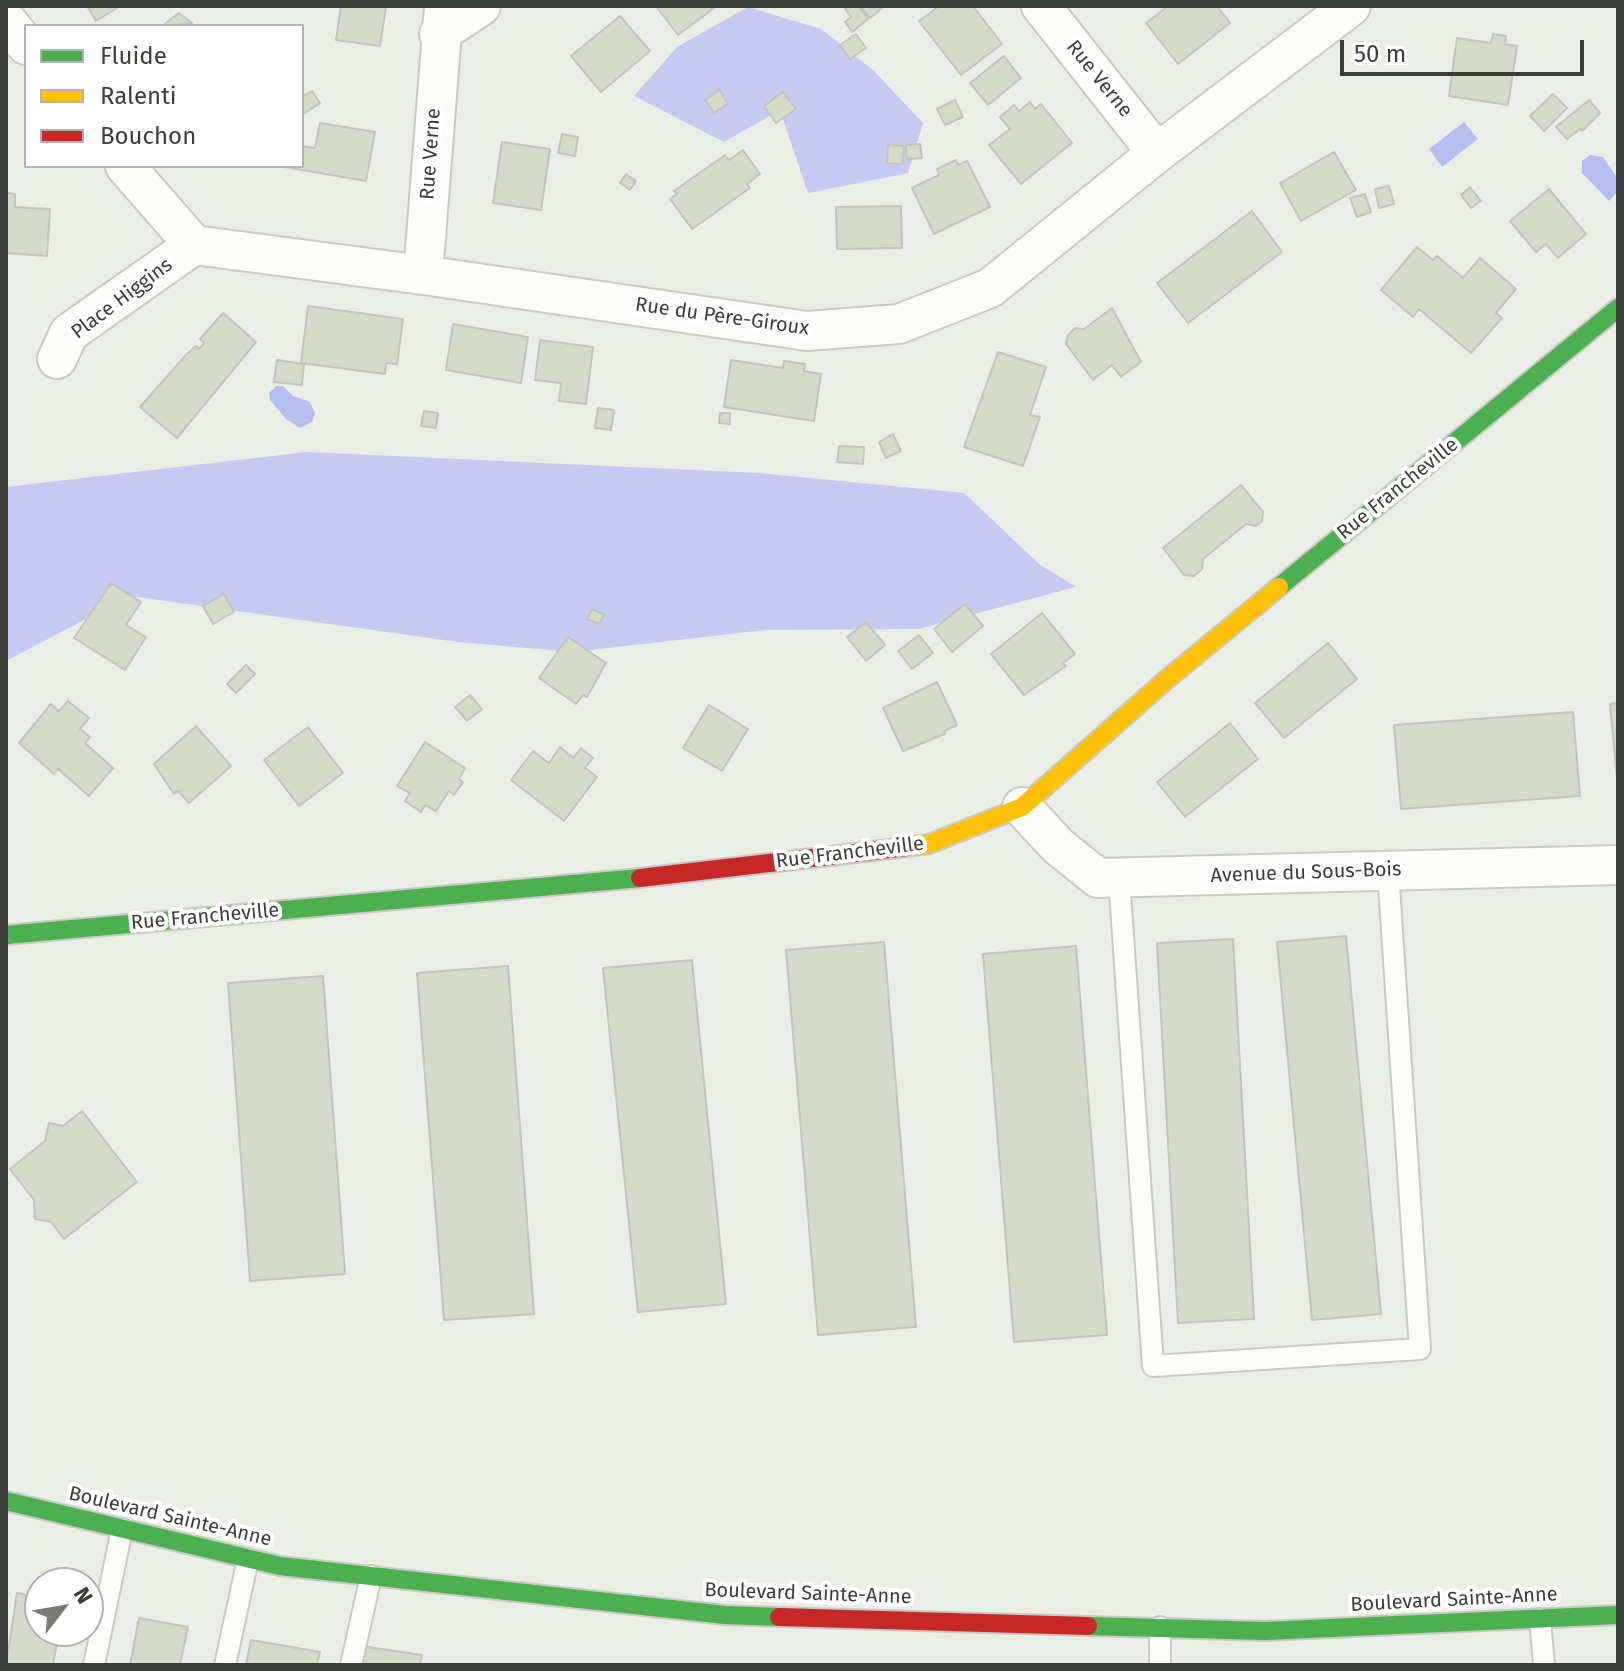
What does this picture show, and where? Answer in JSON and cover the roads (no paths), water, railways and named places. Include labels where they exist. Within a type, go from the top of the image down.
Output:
[{"type":"street","name":"Rue Verne","points":[[423,275],[442,20],[481,6]]},
{"type":"street","name":"Rue Verne","points":[[1041,6],[1157,153]]},
{"type":"street","name":"Rue du Père-Giroux","points":[[194,245],[807,331],[899,324],[990,288],[1157,153],[1351,6]]},
{"type":"street","points":[[6,20],[24,42]]},
{"type":"street","points":[[127,168],[194,245]]},
{"type":"street","name":"Place Higgins","points":[[57,359],[69,333],[194,245]]},
{"type":"street","name":"Rue Francheville","points":[[6,948],[23,933],[564,887],[929,844],[1022,807],[1166,680],[1618,308]]},
{"type":"street","name":"Avenue du Sous-Bois","points":[[1022,807],[1058,846],[1098,878],[1618,865]]},
{"type":"street","name":"Boulevard Sainte-Anne","points":[[6,1501],[280,1566],[725,1615],[1265,1631],[1618,1615]]},
{"type":"lane","points":[[1119,878],[1153,1366],[1420,1349],[1388,871]]},
{"type":"lane","points":[[94,1665],[122,1529]]},
{"type":"lane","points":[[225,1665],[248,1559]]},
{"type":"lane","points":[[351,1665],[371,1576]]},
{"type":"lane","points":[[1540,1619],[1544,1665]]},
{"type":"lane","points":[[1160,1627],[1160,1665]]}]
